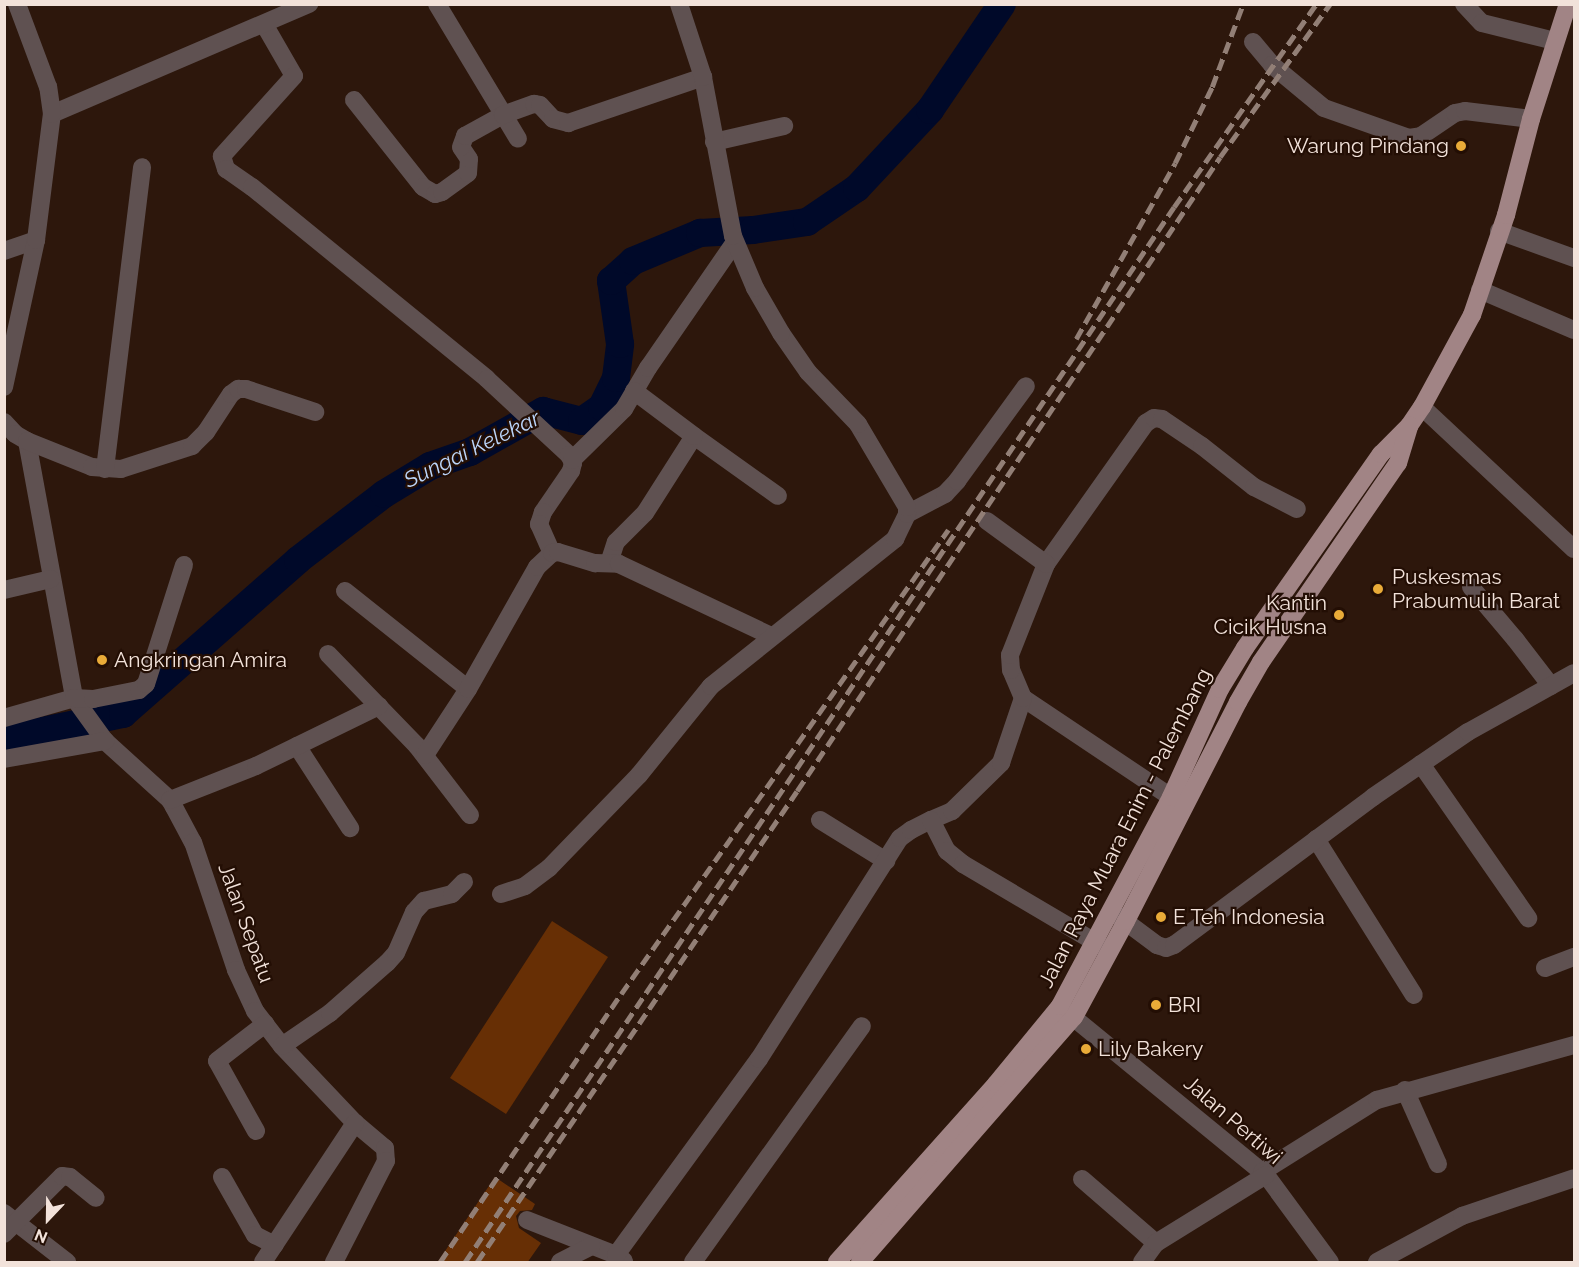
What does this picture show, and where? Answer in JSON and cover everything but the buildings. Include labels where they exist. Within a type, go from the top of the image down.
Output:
[{"type":"main road","name":"Jalan Raya Muara Enim - Palembang","points":[[860,1263],[1067,1012],[1180,799],[1220,689],[1245,648],[1381,454],[1409,426],[1422,407],[1472,315],[1531,119],[1564,33],[1568,4]]},
{"type":"main road","name":"Jalan Raya Muara Enim - Palembang","points":[[837,1263],[996,1084],[1067,1012]]},
{"type":"street","points":[[4,387],[36,240],[52,114],[48,87],[17,4]]},
{"type":"street","points":[[52,114],[309,4]]},
{"type":"street","points":[[437,4],[518,139]]},
{"type":"street","points":[[501,894],[525,886],[549,868],[639,775],[711,686],[895,539],[907,514],[907,507],[858,423],[808,372],[781,333],[755,288],[734,239],[703,77],[679,4]]},
{"type":"street","points":[[1464,4],[1482,23],[1564,33]]},
{"type":"street","points":[[264,24],[292,69],[293,79],[222,156],[226,169],[252,187],[487,379],[572,460]]},
{"type":"street","points":[[1253,42],[1272,65],[1324,108],[1409,138],[1421,136],[1455,113],[1465,111],[1531,119]]},
{"type":"street","points":[[354,100],[423,187],[435,194],[449,188],[468,173],[469,159],[461,147],[465,136],[503,115],[534,104],[540,105],[553,119],[567,123],[703,77]]},
{"type":"street","points":[[714,142],[784,126]]},
{"type":"street","points":[[105,469],[142,167]]},
{"type":"street","points":[[1499,231],[1575,258]]},
{"type":"street","points":[[552,553],[539,524],[543,512],[571,471],[572,460],[624,409],[734,239]]},
{"type":"street","points":[[4,251],[36,240]]},
{"type":"street","points":[[1480,290],[1575,330]]},
{"type":"street","points":[[907,514],[945,494],[957,481],[1026,386]]},
{"type":"street","points":[[4,422],[15,434],[27,441],[92,467],[105,469],[134,467],[192,446],[238,389],[246,388],[315,412]]},
{"type":"street","points":[[634,392],[778,496]]},
{"type":"street","points":[[1422,407],[1575,549]]},
{"type":"street","points":[[1180,799],[1023,698],[1011,670],[1011,655],[1046,564],[1146,423],[1154,418],[1162,419],[1202,446],[1254,487],[1297,509]]},
{"type":"street","points":[[609,563],[616,542],[645,513],[694,436]]},
{"type":"street","points":[[27,441],[75,700]]},
{"type":"street","points":[[987,521],[1046,564]]},
{"type":"street","points":[[424,755],[468,689],[537,567],[552,553],[558,552],[585,561],[619,564],[771,636]]},
{"type":"street","points":[[4,718],[75,700],[130,694],[139,690],[146,684],[184,565]]},
{"type":"street","points":[[4,590],[51,579]]},
{"type":"street","points":[[1471,587],[1551,686]]},
{"type":"street","points":[[345,591],[468,689]]},
{"type":"street","points":[[328,654],[424,755],[470,815]]},
{"type":"street","points":[[1119,916],[1157,945],[1166,948],[1174,945],[1316,839],[1468,732],[1575,673]]},
{"type":"street","points":[[527,1220],[590,1254],[617,1257],[759,1059],[900,838],[911,830],[952,811],[1001,763],[1023,698]]},
{"type":"street","name":"Jalan Sepatu","points":[[75,700],[103,738],[170,800],[193,842],[236,970],[255,1011],[282,1046],[355,1122],[384,1148],[386,1161],[334,1263]]},
{"type":"street","points":[[170,800],[256,766],[379,706]]},
{"type":"street","points":[[4,759],[103,738]]},
{"type":"street","points":[[297,746],[350,828]]},
{"type":"street","points":[[1421,764],[1528,918]]},
{"type":"street","points":[[820,820],[886,861]]},
{"type":"street","points":[[931,820],[947,851],[963,864],[1103,946]]},
{"type":"street","points":[[1316,839],[1414,995]]},
{"type":"street","points":[[282,1046],[330,1013],[387,963],[396,953],[414,912],[424,902],[452,894],[464,882]]},
{"type":"street","points":[[1545,968],[1575,957]]},
{"type":"street","name":"Jalan Pertiwi","points":[[1067,1012],[1264,1174],[1330,1263]]},
{"type":"street","points":[[256,1131],[217,1061],[265,1024]]},
{"type":"street","points":[[693,1263],[861,1026]]},
{"type":"street","points":[[1142,1263],[1156,1243],[1370,1104],[1405,1090],[1575,1045]]},
{"type":"street","points":[[1405,1090],[1438,1164]]},
{"type":"street","points":[[263,1263],[355,1122]]},
{"type":"street","points":[[67,1263],[8,1223],[64,1175],[96,1198]]},
{"type":"street","points":[[222,1177],[255,1235],[274,1245]]},
{"type":"street","points":[[1377,1263],[1462,1216],[1575,1178]]},
{"type":"street","points":[[1082,1179],[1156,1243]]},
{"type":"street","points":[[560,1263],[590,1254]]},
{"type":"waterway","name":"Sungai Kelekar","points":[[4,739],[123,714],[298,560],[384,494],[430,466],[470,452],[543,411],[582,421],[602,407],[616,378],[620,344],[611,281],[633,261],[700,233],[753,230],[807,222],[857,188],[930,110],[1002,4]]},
{"type":"railway","points":[[1076,339],[1175,163],[1212,87],[1243,4]]},
{"type":"railway","points":[[465,1262],[1174,207],[1316,4]]},
{"type":"railway","points":[[477,1262],[797,791],[1220,157],[1330,4]]},
{"type":"railway","points":[[440,1262],[621,994],[948,530]]},
{"type":"place","name":"Warung Pindang","points":[[1461,146]]},
{"type":"place","name":"Puskesmas Prabumulih Barat","points":[[1378,589]]},
{"type":"place","name":"Kantin Cicik Husna","points":[[1339,615]]},
{"type":"place","name":"Angkringan Amira","points":[[102,660]]},
{"type":"place","name":"E Teh Indonesia","points":[[1161,917]]},
{"type":"place","name":"BRI","points":[[1156,1005]]},
{"type":"place","name":"Lily Bakery","points":[[1086,1049]]}]
